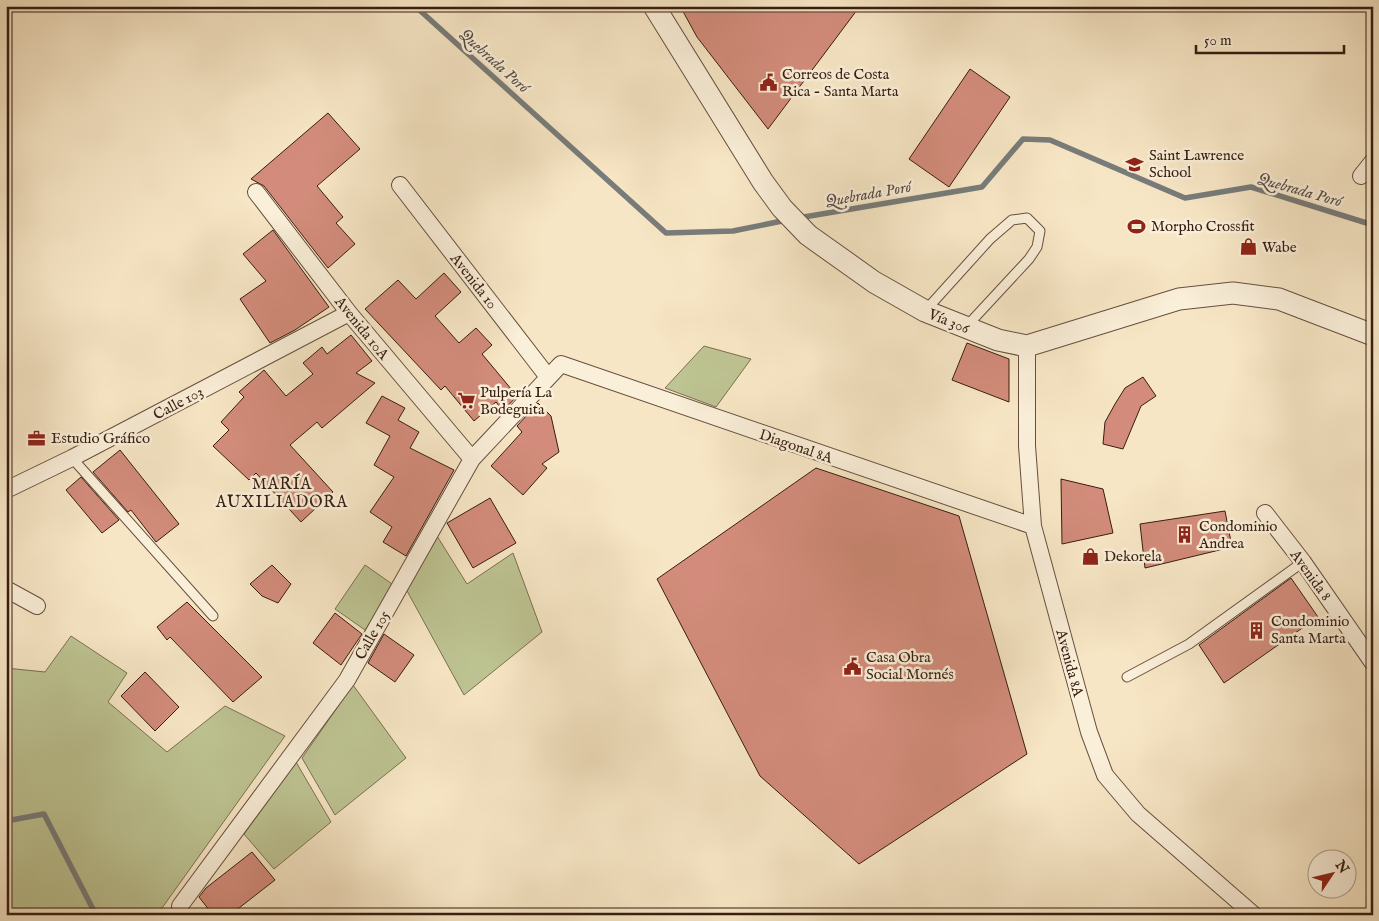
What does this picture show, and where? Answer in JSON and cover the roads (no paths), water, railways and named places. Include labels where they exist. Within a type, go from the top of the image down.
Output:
[{"type":"street","name":"Vía 306","points":[[654,6],[762,182],[782,208],[808,235],[874,282],[924,311],[998,340],[1027,346],[1179,299],[1233,293],[1279,299],[1373,334]]},
{"type":"street","points":[[1361,176],[1373,162]]},
{"type":"street","name":"Avenida 10","points":[[400,185],[548,377]]},
{"type":"street","name":"Avenida 10A","points":[[256,192],[349,313],[472,459]]},
{"type":"street","name":"Calle 103","points":[[6,490],[72,458],[349,313]]},
{"type":"street","name":"Avenida 8A","points":[[1027,346],[1027,446],[1033,526],[1089,732],[1105,774],[1138,814],[1254,915]]},
{"type":"street","name":"Calle 105","points":[[180,906],[347,680],[472,459],[561,364]]},
{"type":"street","name":"Diagonal 8A","points":[[561,364],[1033,526]]},
{"type":"street","name":"Avenida 8","points":[[1265,513],[1303,562],[1373,663]]},
{"type":"street","points":[[6,589],[38,606]]},
{"type":"lane","points":[[924,311],[997,233],[1012,220],[1027,218],[1040,231],[1037,247],[1029,260],[965,328]]},
{"type":"lane","points":[[72,458],[213,616]]},
{"type":"lane","points":[[1127,676],[1189,644],[1303,562]]},
{"type":"waterway","name":"Quebrada Poró","points":[[415,6],[666,233],[733,231],[787,220]]},
{"type":"waterway","name":"Quebrada Poró","points":[[798,218],[982,187],[1023,139],[1050,140],[1185,198],[1251,187],[1373,225]]},
{"type":"waterway","points":[[6,821],[44,814],[96,915]]},
{"type":"place","name":"Correos de Costa Rica - Santa Marta","points":[[768,83]]},
{"type":"place","name":"Saint Lawrence School","points":[[1135,164]]},
{"type":"place","name":"Morpho Crossfit","points":[[1137,226]]},
{"type":"place","name":"Wabe","points":[[1248,247]]},
{"type":"place","name":"Pulpería La Bodeguita","points":[[466,401]]},
{"type":"place","name":"Estudio Gráfico","points":[[37,438]]},
{"type":"place","name":"Condominio Andrea","points":[[1185,535]]},
{"type":"place","name":"Dekorela","points":[[1090,556]]},
{"type":"place","name":"Condominio Santa Marta","points":[[1257,630]]},
{"type":"place","name":"Casa Obra Social Mornés","points":[[852,666]]},
{"type":"district","name":"MARÍA AUXILIADORA","points":[[282,492]]}]
